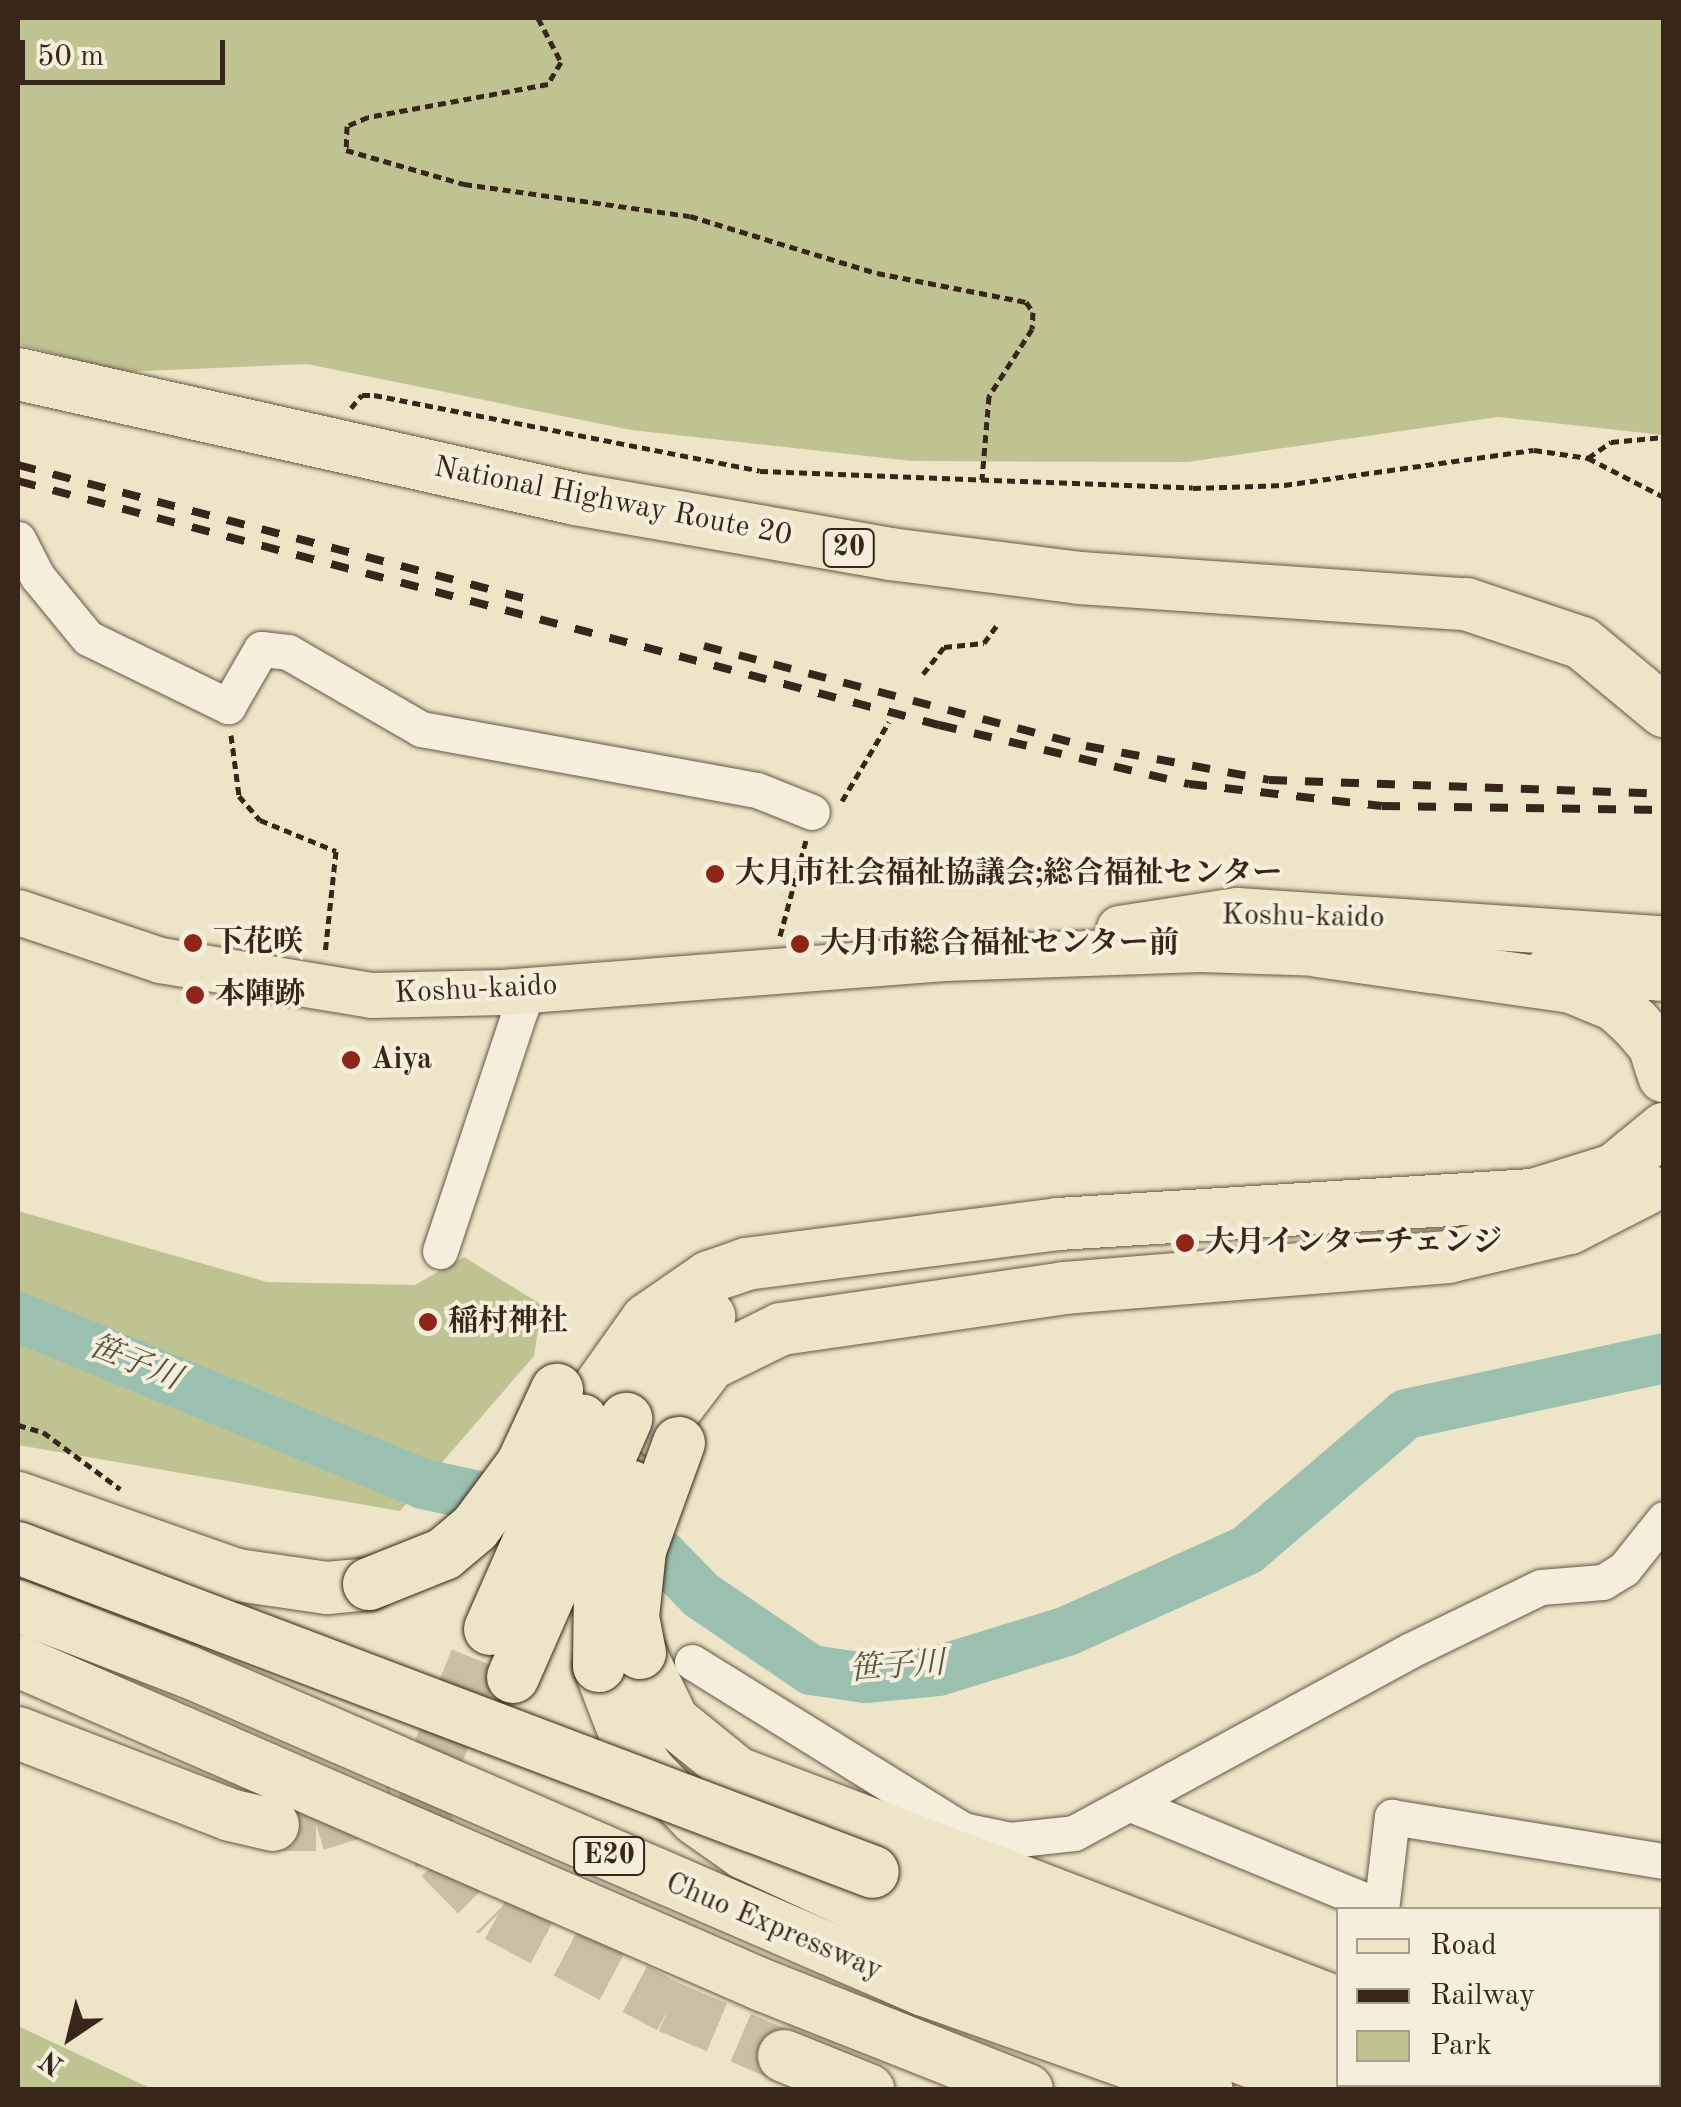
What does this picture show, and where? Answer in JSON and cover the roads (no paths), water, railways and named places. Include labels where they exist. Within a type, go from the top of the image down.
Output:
[{"type":"highway","name":"National Highway Route 20","points":[[18,374],[576,499],[890,554],[1080,578],[1466,604],[1582,643],[1664,712]]},
{"type":"highway","points":[[1318,951],[1570,987],[1615,1005],[1654,1045],[1664,1076]]},
{"type":"highway","points":[[18,1498],[237,1575],[327,1588],[368,1584],[444,1554],[475,1528],[522,1465],[622,1417],[710,1364],[781,1328],[1064,1288],[1448,1257],[1517,1245],[1622,1205],[1658,1151],[1664,1097]]},
{"type":"highway","points":[[1330,2090],[1001,1972],[744,1853],[696,1819],[650,1772],[627,1738],[608,1551],[622,1417],[589,1334],[624,1293],[707,1242],[780,1223],[925,1212],[1058,1224],[1533,1195],[1614,1170],[1658,1151]]},
{"type":"highway","points":[[496,1666],[622,1417]]},
{"type":"highway","points":[[18,1548],[1197,1995],[1336,2040]]},
{"type":"highway","name":"Chuo Expressway","points":[[18,1606],[190,1672],[924,1990],[1207,2090]]},
{"type":"highway","points":[[620,1660],[674,1721],[736,1773],[1336,2002]]},
{"type":"highway","name":"Chuo Expressway","points":[[18,1661],[762,1985],[1027,2090]]},
{"type":"highway","points":[[18,1733],[230,1815],[273,1826]]},
{"type":"highway","points":[[784,2056],[868,2090]]},
{"type":"main road","name":"Koshu-kaido","points":[[944,958],[1237,910],[1664,938]]},
{"type":"main road","name":"Koshu-kaido","points":[[18,912],[160,960],[372,995],[521,990],[944,958],[1318,951],[1664,978]]},
{"type":"street","points":[[18,539],[37,576],[88,638],[228,706],[261,649],[288,652],[421,729],[757,790],[812,812]]},
{"type":"street","points":[[440,1251],[521,990]]},
{"type":"street","points":[[692,1662],[963,1830],[1010,1840],[1074,1834],[1411,1650],[1541,1587],[1603,1582],[1624,1570],[1664,1520]]},
{"type":"street","points":[[1131,1804],[1377,1907]]},
{"type":"street","points":[[1379,1907],[1392,1817],[1664,1861]]},
{"type":"waterway","name":"笹子川","points":[[18,1317],[423,1484],[534,1508]]},
{"type":"waterway","name":"笹子川","points":[[607,1526],[662,1555],[701,1595],[811,1670],[865,1678],[938,1671],[1067,1631],[1247,1550],[1406,1414],[1664,1358]]},
{"type":"tunnel","points":[[476,1659],[425,1785],[426,1821],[440,1858],[497,1916],[669,2007],[784,2056]]},
{"type":"tunnel","points":[[273,1825],[316,1825],[393,1801]]},
{"type":"railway","points":[[18,465],[530,600]]},
{"type":"railway","points":[[18,481],[939,725],[1189,784],[1382,806],[1664,810]]},
{"type":"railway","points":[[704,646],[1086,746],[1269,780],[1664,794]]},
{"type":"place","name":"大月市社会福祉協議会;総合福祉センター","points":[[715,874]]},
{"type":"place","name":"下花咲","points":[[193,943]]},
{"type":"place","name":"大月市総合福祉センター前","points":[[800,944]]},
{"type":"place","name":"本陣跡","points":[[195,995]]},
{"type":"place","name":"Aiya","points":[[351,1060]]},
{"type":"place","name":"大月インターチェンジ","points":[[1185,1243]]},
{"type":"place","name":"稲村神社","points":[[428,1322]]}]
